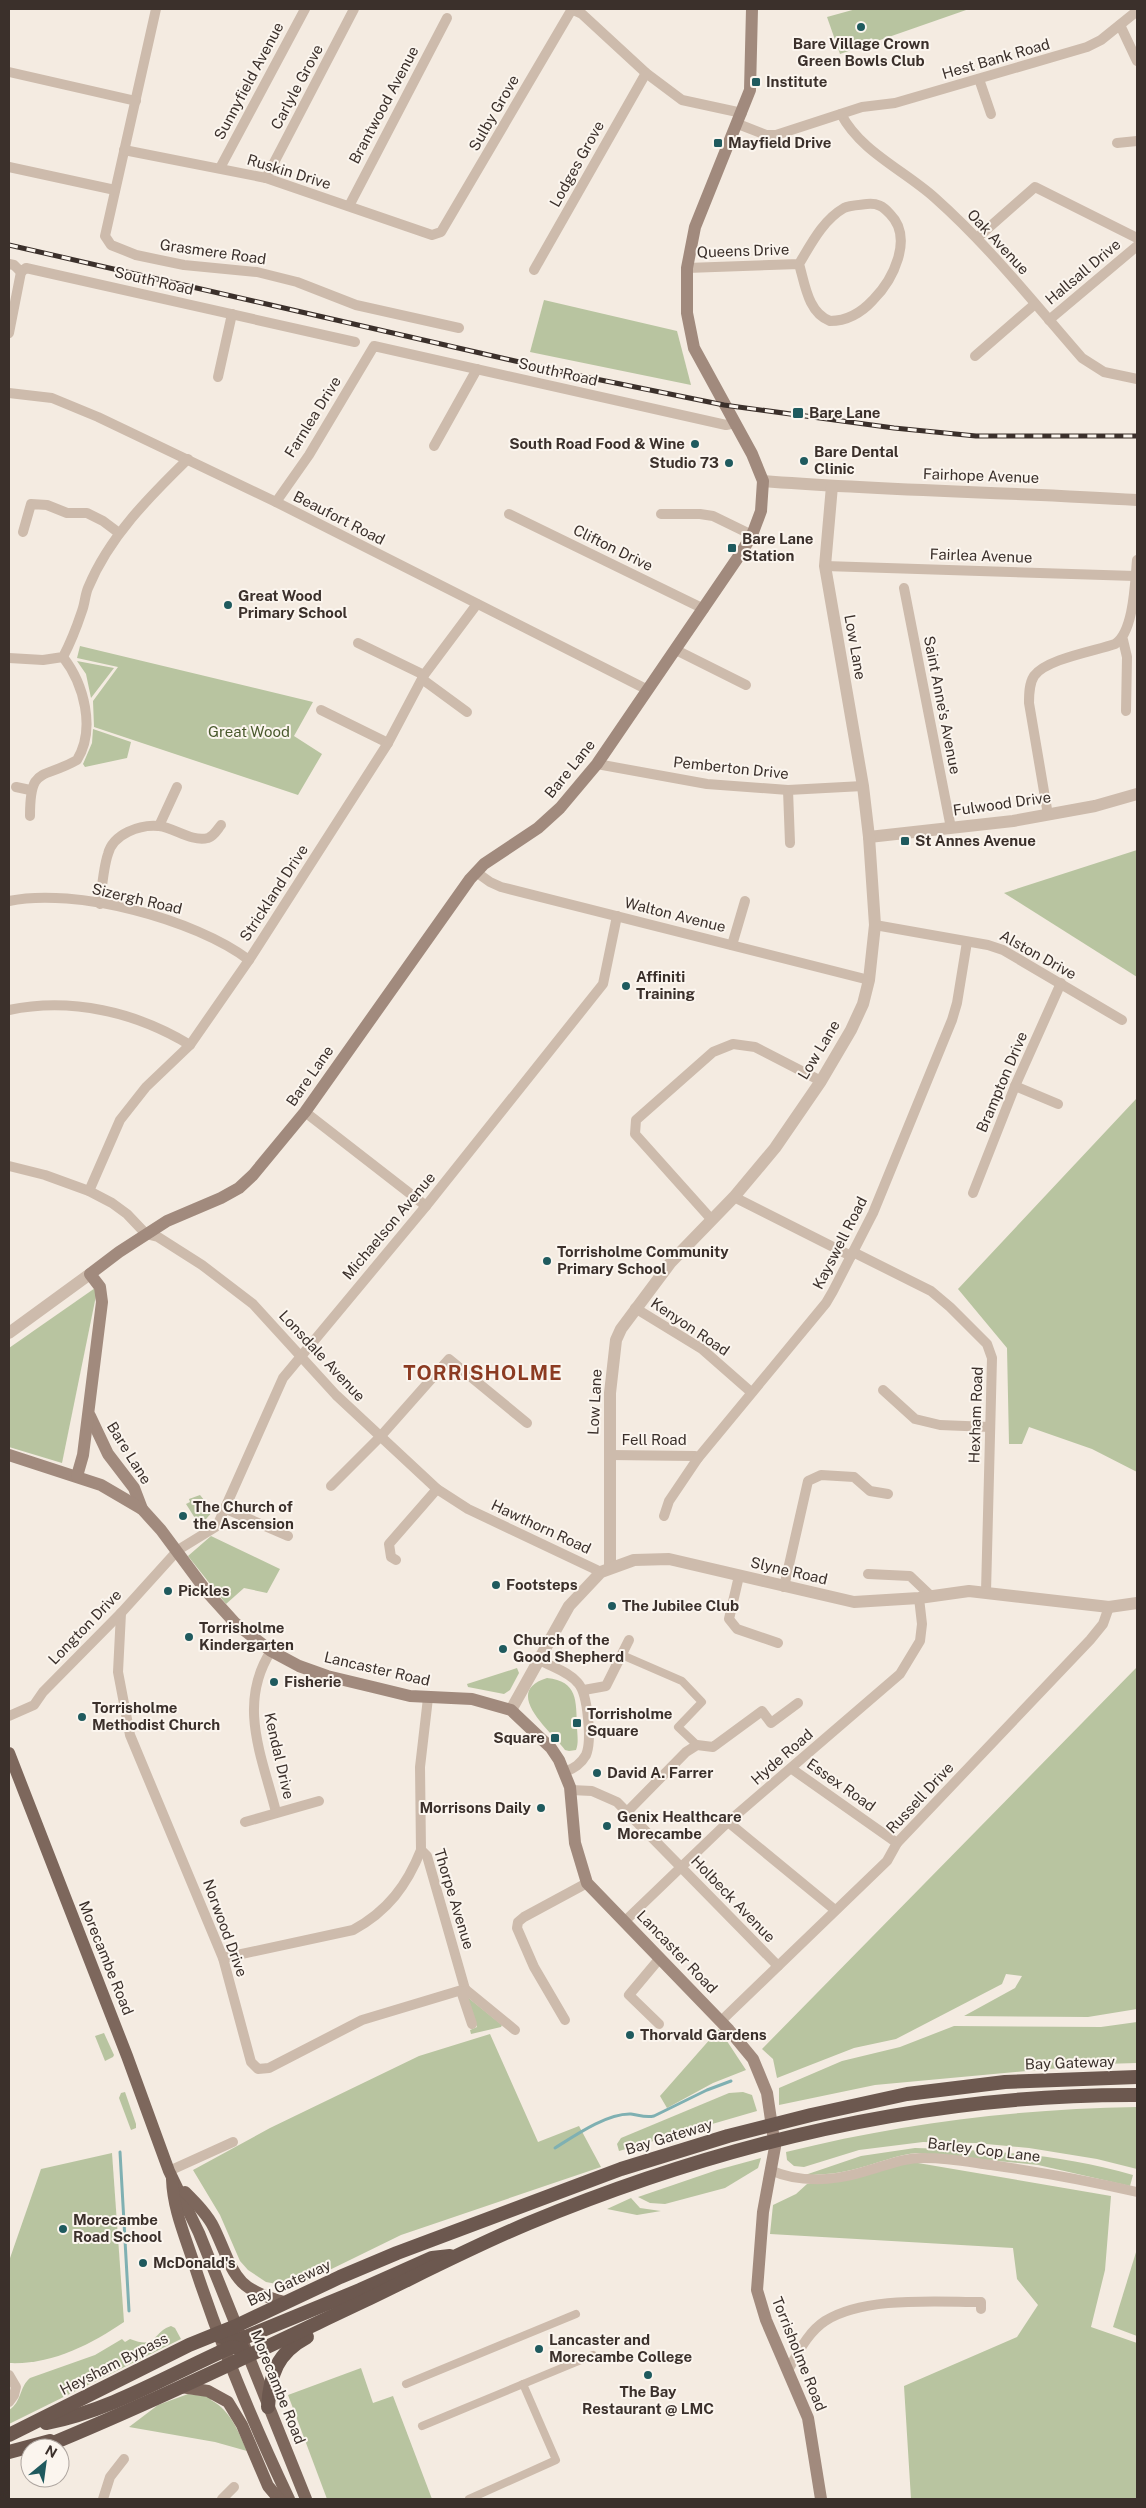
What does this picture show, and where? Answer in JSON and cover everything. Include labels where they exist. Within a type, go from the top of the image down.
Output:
[{"type":"highway","name":"Bay Gateway","points":[[243,2343],[284,2302],[397,2253],[544,2196],[621,2169],[728,2136],[907,2094],[1005,2082],[1137,2076]]},
{"type":"highway","points":[[66,2438],[230,2364],[243,2343],[362,2302],[458,2255],[556,2212],[722,2156],[809,2132],[958,2106],[1054,2097],[1137,2094]]},
{"type":"highway","points":[[30,2426],[66,2419],[91,2411],[225,2350],[240,2347],[243,2343],[432,2258],[458,2255]]},
{"type":"highway","points":[[268,2407],[271,2380],[285,2352],[294,2344],[341,2320],[362,2302]]},
{"type":"highway","name":"Heysham Bypass","points":[[9,2435],[218,2334],[243,2343]]},
{"type":"main road","name":"Bare Lane","points":[[78,1476],[84,1455],[102,1294],[90,1274],[167,1221],[239,1188],[253,1175],[305,1112],[476,872],[538,828],[553,815],[597,764],[704,609],[752,535],[761,511],[763,480],[752,454],[694,348],[687,313],[688,268],[695,227],[708,190],[740,118],[751,81],[752,9]]},
{"type":"main road","name":"Bare Lane","points":[[89,1413],[108,1454],[134,1488],[142,1509]]},
{"type":"main road","name":"Lancaster Road","points":[[9,1455],[78,1476],[116,1492],[142,1509],[178,1550],[207,1592],[235,1623],[271,1651],[299,1666],[327,1676],[410,1696],[472,1699],[511,1710],[547,1743],[565,1772],[571,1790],[575,1844],[587,1883],[721,2021],[753,2059],[768,2093],[775,2147],[771,2166]]},
{"type":"main road","name":"Morecambe Road","points":[[9,1752],[173,2178],[200,2233],[306,2499]]},
{"type":"main road","name":"Torrisholme Road","points":[[771,2166],[763,2212],[757,2290],[766,2320],[808,2418],[821,2499]]},
{"type":"main road","name":"Morecambe Road","points":[[173,2178],[173,2194],[177,2213],[218,2334],[289,2499]]},
{"type":"main road","points":[[173,2178],[214,2226],[230,2266],[241,2283],[258,2295],[284,2302]]},
{"type":"main road","points":[[181,2387],[208,2391],[228,2402],[236,2413],[268,2486],[279,2499]]},
{"type":"street","name":"Grasmere Road","points":[[156,9],[105,236],[111,245],[136,254],[184,265],[257,272],[297,282],[356,305],[459,328]]},
{"type":"street","name":"Sunnyfield Avenue","points":[[220,168],[305,9]]},
{"type":"street","name":"Carlyle Grove","points":[[266,178],[354,9]]},
{"type":"street","points":[[572,9],[582,14],[646,73],[682,100],[740,118]]},
{"type":"street","name":"Sulby Grove","points":[[441,232],[572,9]]},
{"type":"street","name":"Hest Bank Road","points":[[740,118],[766,135],[776,136],[862,107],[895,103],[1087,47],[1101,40],[1137,11]]},
{"type":"street","name":"Brantwood Avenue","points":[[349,206],[447,18]]},
{"type":"street","points":[[1120,25],[1137,61]]},
{"type":"street","points":[[9,72],[136,101]]},
{"type":"street","name":"Lodges Grove","points":[[534,270],[646,73]]},
{"type":"street","points":[[980,79],[991,114]]},
{"type":"street","name":"Oak Avenue","points":[[841,114],[849,129],[892,166],[933,196],[977,238],[1082,358],[1104,372],[1137,379]]},
{"type":"street","points":[[1116,143],[1137,141]]},
{"type":"street","name":"Ruskin Drive","points":[[124,150],[266,178],[432,235],[441,232]]},
{"type":"street","points":[[9,167],[115,190]]},
{"type":"street","points":[[977,238],[1035,187],[1137,238]]},
{"type":"street","name":"Queens Drive","points":[[874,204],[884,207],[894,218],[899,230],[899,254],[893,272],[880,292],[869,304],[848,318],[830,321],[816,312],[811,305],[799,264],[820,231],[846,207],[874,204]]},
{"type":"street","name":"Hallsall Drive","points":[[1049,320],[1137,246]]},
{"type":"street","points":[[9,264],[14,265],[21,272],[9,333]]},
{"type":"street","name":"Queens Drive","points":[[688,268],[799,264]]},
{"type":"street","name":"South Road","points":[[21,272],[26,268],[355,342]]},
{"type":"street","points":[[975,356],[1035,304]]},
{"type":"street","points":[[218,376],[232,314]]},
{"type":"street","name":"South Road","points":[[374,346],[726,425],[735,423]]},
{"type":"street","name":"Farnlea Drive","points":[[276,502],[309,455],[374,346]]},
{"type":"street","points":[[434,446],[477,369]]},
{"type":"street","name":"Beaufort Road","points":[[9,393],[52,398],[98,417],[276,502],[648,690]]},
{"type":"street","points":[[63,656],[83,609],[87,590],[100,562],[119,533],[158,488],[188,459]]},
{"type":"street","name":"Fairhope Avenue","points":[[763,480],[832,486],[1038,493],[1137,500]]},
{"type":"street","name":"Low Lane","points":[[606,1570],[610,1393],[616,1340],[635,1308],[671,1262],[766,1161],[821,1081],[851,1030],[863,1004],[870,980],[874,926],[869,837],[863,786],[825,566],[832,486]]},
{"type":"street","points":[[23,532],[31,504],[47,506],[66,513],[86,513],[103,521],[119,533]]},
{"type":"street","name":"Clifton Drive","points":[[509,514],[704,609]]},
{"type":"street","points":[[661,514],[713,516],[752,535]]},
{"type":"street","points":[[1126,711],[1127,657],[1122,640],[1129,622],[1137,560]]},
{"type":"street","name":"Fairlea Avenue","points":[[825,566],[1135,576]]},
{"type":"street","name":"Saint Anne's Avenue","points":[[904,588],[951,828]]},
{"type":"street","name":"Strickland Drive","points":[[89,1191],[120,1120],[146,1087],[190,1045],[249,960],[388,743],[423,677],[477,604]]},
{"type":"street","points":[[1048,815],[1029,704],[1030,688],[1034,676],[1051,665],[1122,640]]},
{"type":"street","points":[[358,643],[423,677],[466,712]]},
{"type":"street","points":[[676,650],[746,685]]},
{"type":"street","points":[[9,658],[43,660],[63,656]]},
{"type":"street","points":[[30,816],[30,790],[43,773],[76,760],[85,740],[86,709],[76,675],[63,656]]},
{"type":"street","points":[[321,710],[388,743]]},
{"type":"street","name":"Pemberton Drive","points":[[597,764],[707,784],[788,790],[863,786]]},
{"type":"street","points":[[16,787],[30,790]]},
{"type":"street","points":[[159,826],[177,787]]},
{"type":"street","points":[[788,790],[790,843]]},
{"type":"street","name":"Fulwood Drive","points":[[869,837],[1048,815],[1095,806],[1137,794]]},
{"type":"street","points":[[100,904],[108,852],[116,840],[125,833],[139,828],[159,826],[205,839],[213,836],[221,825]]},
{"type":"street","name":"Walton Avenue","points":[[476,872],[490,882],[501,886],[870,980]]},
{"type":"street","name":"Sizergh Road","points":[[9,900],[51,897],[100,904],[151,915],[200,931],[237,950],[249,960]]},
{"type":"street","points":[[732,945],[745,901]]},
{"type":"street","name":"Michaelson Avenue","points":[[178,1550],[217,1526],[283,1378],[426,1206],[603,984],[617,916]]},
{"type":"street","name":"Alston Drive","points":[[874,926],[988,944],[1004,950],[1122,1020]]},
{"type":"street","name":"Kayswell Road","points":[[664,1516],[668,1502],[698,1458],[826,1303],[852,1254],[873,1213],[952,1020],[957,1003],[967,942]]},
{"type":"street","name":"Brampton Drive","points":[[974,1193],[1015,1086],[1061,983]]},
{"type":"street","points":[[9,1010],[64,1005],[119,1013],[172,1034],[190,1045]]},
{"type":"street","points":[[712,1220],[636,1134],[636,1120],[713,1052],[733,1044],[756,1047],[821,1081]]},
{"type":"street","points":[[1015,1086],[1058,1104]]},
{"type":"street","points":[[305,1112],[426,1206]]},
{"type":"street","points":[[9,1166],[89,1191],[112,1203],[127,1214],[146,1234]]},
{"type":"street","name":"Hexham Road","points":[[734,1197],[931,1291],[987,1344],[992,1358],[986,1592]]},
{"type":"street","name":"Lonsdale Avenue","points":[[146,1234],[158,1237],[202,1265],[253,1304],[336,1395],[380,1437],[437,1489],[468,1509]]},
{"type":"street","points":[[9,1333],[90,1274]]},
{"type":"street","name":"Kenyon Road","points":[[635,1308],[702,1349],[751,1392]]},
{"type":"street","points":[[331,1486],[380,1437],[449,1359],[527,1423]]},
{"type":"street","points":[[883,1390],[915,1419],[940,1425],[990,1427]]},
{"type":"street","name":"Fell Road","points":[[610,1455],[694,1456],[698,1458]]},
{"type":"street","points":[[784,1587],[808,1480],[821,1475],[854,1477],[870,1491],[888,1494]]},
{"type":"street","points":[[396,1560],[391,1557],[389,1544],[437,1489]]},
{"type":"street","points":[[226,1509],[288,1536]]},
{"type":"street","name":"Hawthorn Road","points":[[468,1509],[606,1570]]},
{"type":"street","name":"Longton Drive","points":[[9,1716],[34,1705],[43,1692],[121,1613],[178,1550]]},
{"type":"street","name":"Slyne Road","points":[[606,1570],[634,1560],[660,1558],[854,1602],[925,1597],[950,1592],[986,1592],[1109,1607],[1137,1603]]},
{"type":"street","points":[[511,1710],[569,1606],[606,1570]]},
{"type":"street","points":[[868,1574],[910,1576],[925,1597]]},
{"type":"street","points":[[739,1576],[729,1620],[736,1629],[778,1643]]},
{"type":"street","name":"Hyde Road","points":[[625,1921],[728,1822],[792,1769],[900,1674],[920,1641],[925,1597]]},
{"type":"street","name":"Russell Drive","points":[[721,2021],[887,1861],[897,1843],[1090,1640],[1103,1624],[1109,1607]]},
{"type":"street","name":"Norwood Drive","points":[[121,1613],[118,1672],[130,1735],[223,1958],[251,2062],[258,2068],[269,2068],[362,2020],[463,1990]]},
{"type":"street","points":[[584,1690],[606,1686],[629,1640]]},
{"type":"street","name":"Kendal Drive","points":[[271,1651],[262,1665],[256,1682],[252,1708],[276,1812]]},
{"type":"street","points":[[622,1655],[682,1681],[702,1702],[678,1727],[697,1745],[713,1747],[762,1711],[771,1723],[798,1703]]},
{"type":"street","points":[[538,1659],[572,1677],[584,1690],[586,1699],[587,1752],[580,1763],[565,1772]]},
{"type":"street","name":"Thorpe Avenue","points":[[428,1698],[420,1767],[421,1850],[427,1856],[472,2024]]},
{"type":"street","points":[[628,1811],[686,1752],[697,1745]]},
{"type":"street","name":"Essex Road","points":[[792,1769],[897,1843]]},
{"type":"street","name":"Holbeck Avenue","points":[[571,1790],[601,1794],[618,1802],[778,1966]]},
{"type":"street","name":"Kendal Drive","points":[[246,1822],[319,1801]]},
{"type":"street","points":[[728,1822],[835,1910]]},
{"type":"street","points":[[223,1958],[353,1930],[371,1921],[400,1892],[412,1873],[421,1850]]},
{"type":"street","points":[[565,2020],[534,1967],[517,1928],[518,1922],[524,1917],[587,1883]]},
{"type":"street","points":[[659,2024],[629,1995],[660,1958]]},
{"type":"street","points":[[463,1990],[515,2030]]},
{"type":"street","points":[[173,2178],[233,2142]]},
{"type":"street","name":"Barley Cop Lane","points":[[771,2166],[785,2177],[801,2179],[833,2178],[864,2172],[902,2160],[938,2158],[1048,2173],[1137,2192]]},
{"type":"street","points":[[788,2370],[807,2339],[825,2321],[848,2312],[871,2306],[923,2300],[981,2302]]},
{"type":"street","points":[[406,2384],[576,2314]]},
{"type":"street","points":[[422,2426],[593,2355]]},
{"type":"street","points":[[9,2375],[16,2387],[14,2395],[9,2402]]},
{"type":"street","points":[[469,2499],[556,2460],[523,2384]]},
{"type":"street","points":[[103,2499],[110,2477],[124,2459]]},
{"type":"street","points":[[222,2499],[234,2487]]},
{"type":"green space","points":[[856,9],[969,9],[840,54],[827,17]]},
{"type":"green space","points":[[544,300],[677,331],[691,385],[530,352]]},
{"type":"green space","name":"Great Wood","points":[[80,646],[313,702],[294,736],[322,754],[298,795],[94,727],[93,701],[118,667],[77,658]]},
{"type":"green space","points":[[77,661],[114,668],[91,698],[86,674]]},
{"type":"green space","points":[[93,729],[131,742],[127,758],[85,767],[83,764],[92,743]]},
{"type":"green space","points":[[1137,850],[1137,977],[1004,893]]},
{"type":"green space","points":[[1137,1098],[1137,1472],[1092,1449],[1029,1427],[1022,1444],[1009,1444],[1007,1348],[958,1289]]},
{"type":"green space","points":[[98,1286],[62,1463],[9,1447],[9,1348]]},
{"type":"green space","points":[[200,1495],[213,1511],[200,1526],[186,1504],[190,1502],[189,1499]]},
{"type":"green space","points":[[211,1536],[280,1569],[267,1593],[244,1588],[226,1604],[188,1556]]},
{"type":"green space","points":[[1137,1667],[1137,2009],[1088,2017],[964,2016],[1015,1988],[1022,1976],[1006,1974],[1002,1984],[896,2039],[854,2048],[777,2078],[773,2059],[762,2049]]},
{"type":"green space","points":[[517,1668],[519,1673],[510,1690],[504,1694],[468,1687],[467,1684]]},
{"type":"green space","points":[[547,1678],[565,1683],[573,1694],[577,1717],[578,1741],[576,1750],[565,1750],[541,1723],[529,1702],[528,1692],[534,1684]]},
{"type":"green space","points":[[466,1996],[502,2025],[501,2027],[471,2034],[470,2030],[477,2027]]},
{"type":"green space","points":[[1137,2022],[1137,2063],[1103,2064],[875,2085],[779,2105],[779,2088],[842,2061],[900,2047],[954,2026],[1101,2027]]},
{"type":"green space","points":[[719,2029],[746,2070],[713,2083],[667,2108],[660,2096]]},
{"type":"green space","points":[[104,2033],[114,2055],[105,2061],[95,2036]]},
{"type":"green space","points":[[490,2034],[538,2142],[579,2126],[601,2167],[401,2235],[307,2281],[287,2286],[266,2282],[248,2270],[240,2261],[220,2215],[193,2170],[270,2128],[419,2056]]},
{"type":"green space","points":[[125,2092],[136,2124],[136,2128],[131,2130],[119,2098],[121,2093]]},
{"type":"green space","points":[[743,2092],[752,2095],[757,2111],[619,2151],[617,2144],[621,2138],[729,2093]]},
{"type":"green space","points":[[1137,2107],[1137,2169],[1097,2159],[1029,2148],[976,2143],[923,2142],[859,2150],[804,2167],[794,2166],[787,2160],[786,2152],[873,2133],[960,2119],[1048,2111]]},
{"type":"green space","points":[[915,2148],[1025,2154],[1079,2162],[1133,2175],[1130,2186],[1038,2165],[916,2153],[901,2155],[846,2171],[805,2175],[861,2156]]},
{"type":"green space","name":"Morecambe Road School","points":[[112,2153],[124,2322],[84,2346],[70,2352],[40,2361],[9,2363],[9,2261],[41,2169]]},
{"type":"green space","points":[[761,2158],[758,2168],[725,2188],[665,2204],[650,2203],[638,2197],[717,2170]]},
{"type":"green space","points":[[912,2162],[1111,2196],[1105,2270],[1091,2327],[1137,2343],[1137,2499],[911,2499],[904,2386],[1017,2337],[1038,2305],[1017,2279],[1013,2248],[770,2234],[773,2205],[796,2194],[807,2184]]},
{"type":"green space","points":[[631,2198],[640,2208],[661,2211],[637,2215],[607,2209]]},
{"type":"green space","points":[[1137,2249],[1137,2336],[1113,2327]]},
{"type":"green space","points":[[171,2326],[175,2328],[181,2339],[9,2424],[9,2410],[16,2403],[26,2382],[30,2378],[95,2355],[122,2339],[125,2342],[130,2339],[139,2342],[150,2341]]},
{"type":"green space","points":[[361,2368],[373,2403],[393,2396],[432,2499],[327,2499],[288,2395]]},
{"type":"green space","points":[[188,2394],[212,2397],[211,2400],[224,2410],[233,2422],[247,2451],[215,2442],[129,2427],[158,2405]]},
{"type":"waterway","points":[[555,2148],[601,2121],[631,2114],[645,2117],[654,2116],[707,2090],[731,2081]]},
{"type":"waterway","points":[[120,2152],[129,2311]]},
{"type":"railway","points":[[9,245],[576,375],[724,405],[894,428],[976,436],[1137,436]]},
{"type":"place","name":"Bare Village Crown Green Bowls Club","points":[[861,27]]},
{"type":"place","name":"Institute","points":[[756,82]]},
{"type":"place","name":"Mayfield Drive","points":[[718,143]]},
{"type":"place","name":"Bare Lane","points":[[798,413]]},
{"type":"place","name":"South Road Food & Wine","points":[[695,444]]},
{"type":"place","name":"Bare Dental Clinic","points":[[804,461]]},
{"type":"place","name":"Studio 73","points":[[729,463]]},
{"type":"place","name":"Bare Lane Station","points":[[732,548]]},
{"type":"place","name":"Great Wood Primary School","points":[[228,605]]},
{"type":"place","name":"St Annes Avenue","points":[[905,841]]},
{"type":"place","name":"Affiniti Training","points":[[626,986]]},
{"type":"place","name":"Torrisholme Community Primary School","points":[[547,1261]]},
{"type":"place","name":"The Church of the Ascension","points":[[183,1516]]},
{"type":"place","name":"Footsteps","points":[[496,1585]]},
{"type":"place","name":"Pickles","points":[[168,1591]]},
{"type":"place","name":"The Jubilee Club","points":[[612,1606]]},
{"type":"place","name":"Torrisholme Kindergarten","points":[[189,1637]]},
{"type":"place","name":"Church of the Good Shepherd","points":[[503,1649]]},
{"type":"place","name":"Fisherie","points":[[274,1682]]},
{"type":"place","name":"Torrisholme Methodist Church","points":[[82,1717]]},
{"type":"place","name":"Torrisholme Square","points":[[577,1723]]},
{"type":"place","name":"Square","points":[[555,1738]]},
{"type":"place","name":"David A. Farrer","points":[[597,1773]]},
{"type":"place","name":"Morrisons Daily","points":[[541,1808]]},
{"type":"place","name":"Genix Healthcare Morecambe","points":[[607,1826]]},
{"type":"place","name":"Thorvald Gardens","points":[[630,2035]]},
{"type":"place","name":"Morecambe Road School","points":[[63,2229]]},
{"type":"place","name":"McDonald's","points":[[143,2263]]},
{"type":"place","name":"Lancaster and Morecambe College","points":[[539,2349]]},
{"type":"place","name":"The Bay Restaurant @ LMC","points":[[648,2375]]},
{"type":"district","name":"TORRISHOLME","points":[[483,1373]]}]
